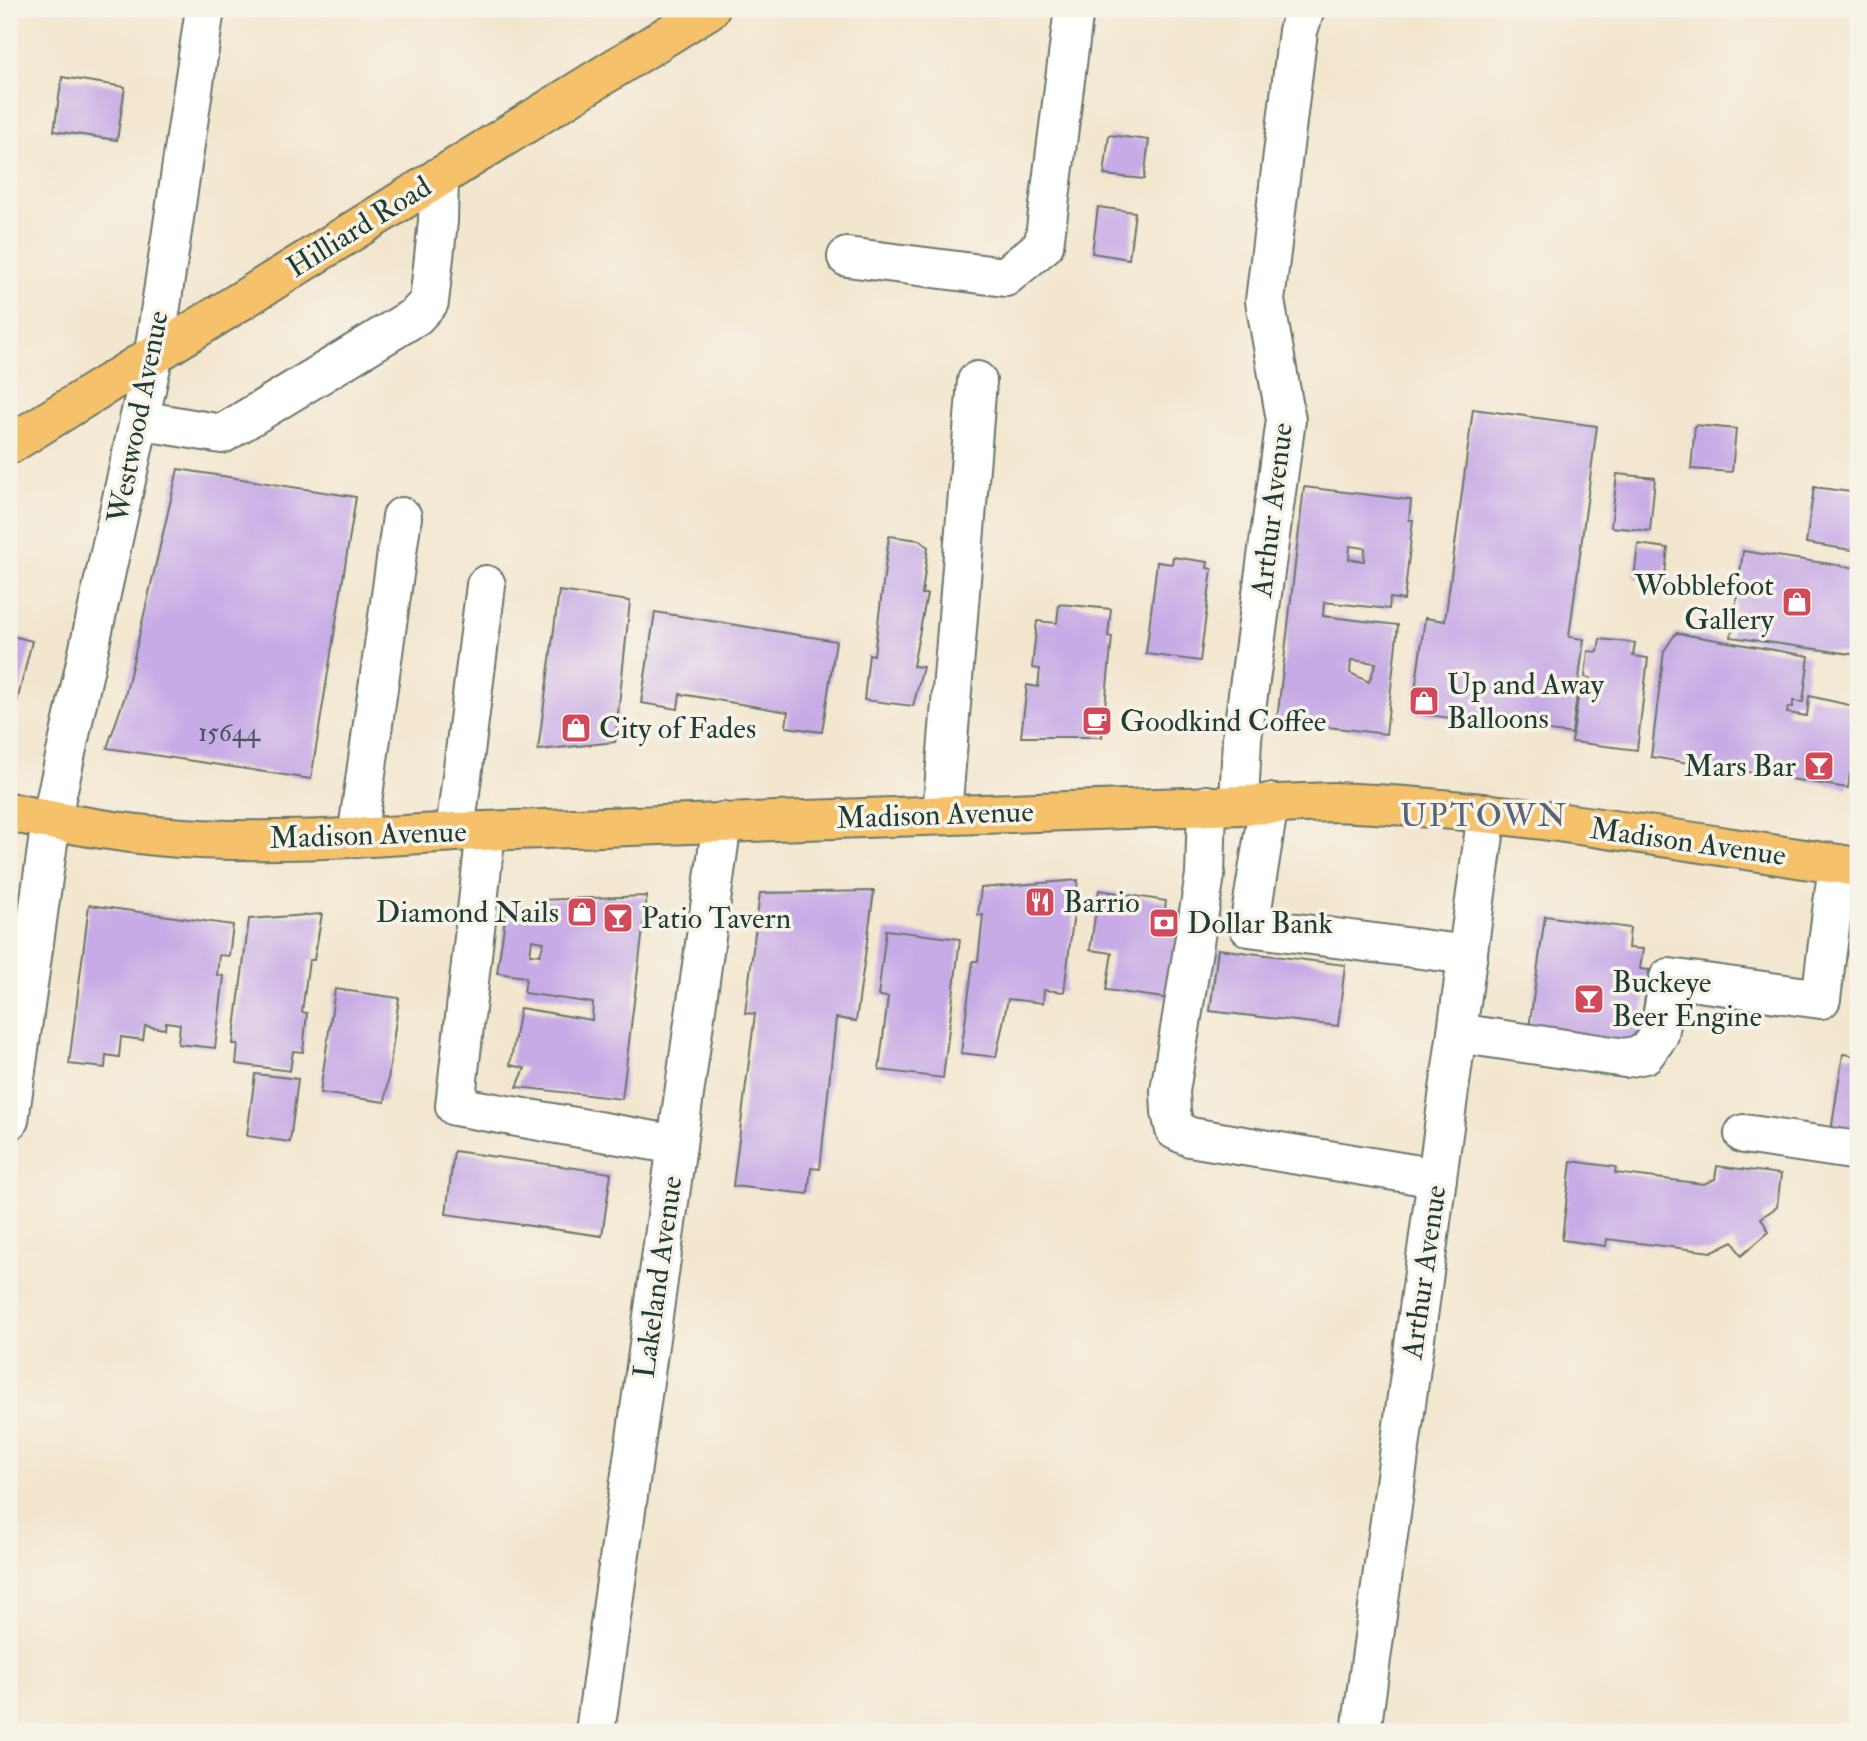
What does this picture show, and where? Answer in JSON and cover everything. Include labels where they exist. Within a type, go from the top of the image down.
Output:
[{"type":"main road","name":"Hilliard Road","points":[[9,445],[710,9]]},
{"type":"main road","name":"Madison Avenue","points":[[9,812],[155,836],[237,839],[356,838],[470,831],[1238,804],[1401,804],[1487,813],[1848,866]]},
{"type":"street","name":"Westwood Avenue","points":[[9,1120],[51,821],[154,354],[205,9]]},
{"type":"street","points":[[847,257],[1005,277],[1044,245],[1074,9]]},
{"type":"street","name":"Arthur Avenue","points":[[1238,804],[1242,738],[1286,420],[1265,301],[1298,31],[1305,9]]},
{"type":"street","points":[[139,420],[222,434],[416,316],[429,302],[438,221],[439,177]]},
{"type":"street","points":[[942,815],[977,381]]},
{"type":"street","points":[[356,838],[401,517]]},
{"type":"street","points":[[486,585],[455,1106],[677,1145]]},
{"type":"street","points":[[1238,804],[1249,927],[1468,955]]},
{"type":"street","points":[[1238,804],[1205,875],[1170,1091],[1175,1130],[1190,1137],[1437,1178]]},
{"type":"street","name":"Arthur Avenue","points":[[1361,1732],[1487,813]]},
{"type":"street","name":"Lakeland Avenue","points":[[595,1732],[722,822]]},
{"type":"street","points":[[1458,1033],[1625,1058],[1645,1054],[1659,1035],[1670,978],[1821,999],[1848,866]]},
{"type":"street","points":[[1744,1134],[1858,1151]]},
{"type":"building","points":[[62,77],[125,87],[117,140],[54,131]]},
{"type":"building","points":[[1109,135],[1149,140],[1144,179],[1104,175]]},
{"type":"building","points":[[1098,207],[1135,212],[1129,259],[1092,253]]},
{"type":"building","points":[[1473,409],[1597,426],[1569,637],[1584,639],[1572,734],[1412,713],[1425,618],[1445,621]]},
{"type":"building","points":[[1695,425],[1736,429],[1732,472],[1691,469]]},
{"type":"building","points":[[178,469],[356,497],[311,779],[107,748],[125,696]]},
{"type":"building","points":[[1617,474],[1655,478],[1650,531],[1611,527]]},
{"type":"building","points":[[1304,487],[1411,500],[1409,520],[1413,520],[1404,600],[1390,598],[1389,609],[1324,602],[1323,616],[1398,625],[1386,734],[1277,721]],"holes":[[[1350,546],[1365,548],[1364,561],[1349,559]],[[1351,660],[1376,663],[1369,682],[1350,673]]]},
{"type":"building","points":[[1814,487],[1858,493],[1852,550],[1806,543]]},
{"type":"building","points":[[889,536],[919,540],[928,547],[922,594],[927,594],[913,666],[923,667],[913,706],[864,700],[869,654],[874,655]]},
{"type":"building","points":[[1638,544],[1668,548],[1664,582],[1634,578]]},
{"type":"building","name":"Wobblefoot Gallery","points":[[1743,551],[1858,568],[1858,655],[1731,637]]},
{"type":"building","points":[[1173,557],[1208,562],[1207,568],[1212,569],[1200,661],[1146,654],[1157,562],[1172,564]]},
{"type":"building","points":[[559,591],[630,601],[615,742],[538,750]]},
{"type":"building","points":[[1059,604],[1111,609],[1108,636],[1112,637],[1102,737],[1021,737],[1027,685],[1038,687],[1040,669],[1032,668],[1037,621],[1057,623]]},
{"type":"building","points":[[655,612],[836,641],[822,732],[786,727],[788,712],[680,694],[678,709],[641,703]]},
{"type":"building","points":[[1676,633],[1809,656],[1803,702],[1793,701],[1793,707],[1788,707],[1787,713],[1807,716],[1809,696],[1858,707],[1858,775],[1850,774],[1848,788],[1651,757],[1664,651]]},
{"type":"building","points":[[9,635],[32,641],[10,730],[9,730]]},
{"type":"building","points":[[1600,639],[1635,643],[1633,656],[1648,658],[1637,750],[1572,742],[1579,690],[1589,691],[1590,678],[1585,677],[1588,651],[1598,652]]},
{"type":"building","points":[[1078,880],[1064,992],[1044,990],[1043,1003],[1008,999],[996,1057],[961,1053],[973,961],[978,961],[983,915],[978,915],[981,888]]},
{"type":"building","points":[[1099,890],[1166,901],[1165,909],[1191,913],[1178,1000],[1106,990],[1112,953],[1090,950]]},
{"type":"building","points":[[874,891],[856,1021],[836,1018],[820,1169],[811,1168],[808,1194],[733,1186],[755,1014],[745,1013],[760,893]]},
{"type":"building","points":[[647,896],[622,1099],[517,1087],[525,1068],[510,1065],[520,1008],[592,1020],[593,1003],[524,993],[526,977],[497,973],[507,906],[537,907],[538,900]],"holes":[[[532,940],[544,942],[540,955],[530,954]]]},
{"type":"building","points":[[89,905],[233,925],[229,956],[219,955],[217,975],[224,976],[215,1048],[178,1044],[180,1024],[166,1022],[165,1029],[145,1026],[143,1040],[121,1037],[119,1057],[106,1055],[105,1068],[69,1064]]},
{"type":"building","points":[[322,914],[314,960],[309,960],[302,1012],[307,1013],[303,1052],[293,1051],[290,1071],[236,1064],[238,1044],[233,1044],[249,919]]},
{"type":"building","name":"Buckeye Beer Engine","points":[[1545,916],[1630,928],[1628,948],[1643,949],[1640,969],[1649,970],[1638,1044],[1529,1028]]},
{"type":"building","points":[[886,930],[960,939],[943,1078],[879,1070],[888,997],[878,996]]},
{"type":"building","points":[[1218,949],[1345,965],[1338,1026],[1210,1011]]},
{"type":"building","points":[[335,989],[399,998],[385,1102],[320,1093]]},
{"type":"building","points":[[1843,1054],[1858,1056],[1858,1142],[1830,1138]]},
{"type":"building","points":[[255,1074],[298,1079],[290,1142],[247,1136]]},
{"type":"building","points":[[454,1151],[611,1173],[602,1236],[446,1214]]},
{"type":"building","points":[[1571,1161],[1616,1167],[1615,1173],[1704,1184],[1715,1179],[1717,1166],[1781,1174],[1777,1207],[1761,1218],[1769,1232],[1741,1256],[1733,1241],[1711,1252],[1607,1239],[1606,1246],[1562,1240]]},
{"type":"place","name":"Wobblefoot Gallery","points":[[1797,602]]},
{"type":"place","name":"Up and Away Balloons","points":[[1424,701]]},
{"type":"place","name":"Goodkind Coffee","points":[[1097,721]]},
{"type":"place","name":"City of Fades","points":[[576,728]]},
{"type":"place","name":"Mars Bar","points":[[1819,766]]},
{"type":"place","name":"Barrio","points":[[1040,902]]},
{"type":"place","name":"Diamond Nails","points":[[582,912]]},
{"type":"place","name":"Patio Tavern","points":[[618,918]]},
{"type":"place","name":"Dollar Bank","points":[[1164,923]]},
{"type":"place","name":"Buckeye Beer Engine","points":[[1589,999]]},
{"type":"district","name":"UPTOWN","points":[[1484,816]]}]
